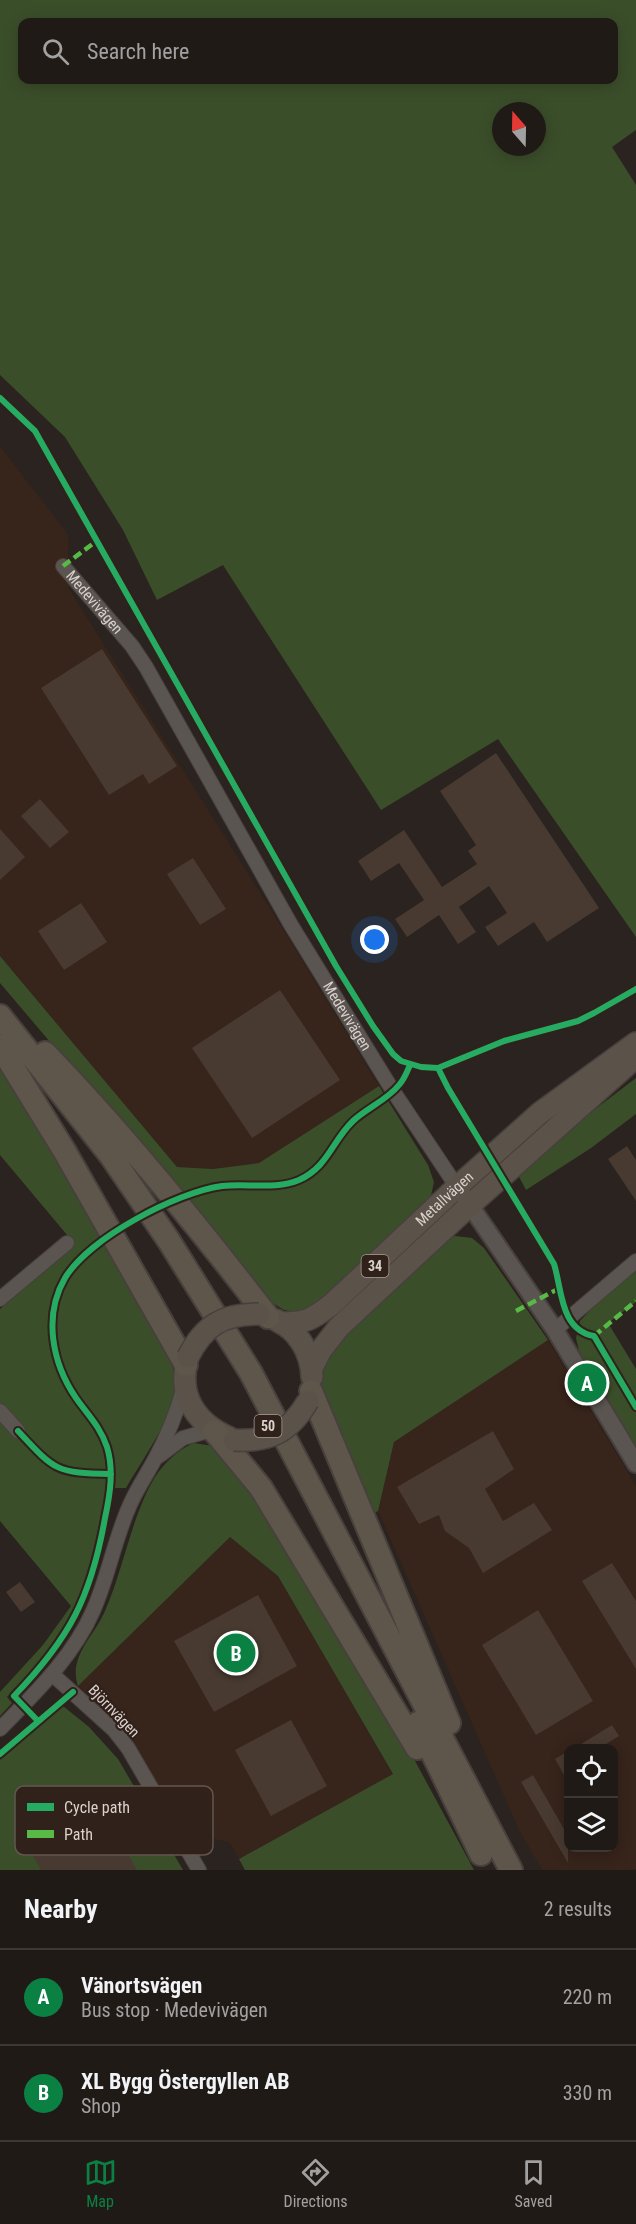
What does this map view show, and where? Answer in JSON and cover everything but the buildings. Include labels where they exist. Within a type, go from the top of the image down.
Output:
[{"type":"highway","points":[[0,1007],[80,1089],[204,1235],[270,1318]]},
{"type":"highway","name":"50","points":[[0,1016],[111,1156],[169,1241],[251,1373],[496,1862]]},
{"type":"highway","name":"50","points":[[0,1031],[103,1161],[242,1378],[325,1532],[496,1862]]},
{"type":"highway","points":[[0,1046],[65,1152],[186,1369]]},
{"type":"highway","points":[[309,1396],[496,1862]]},
{"type":"highway","points":[[220,1433],[261,1488],[496,1862]]},
{"type":"main road","name":"Metallvägen","points":[[270,1318],[302,1323],[316,1317],[457,1186],[540,1113],[636,1043]]},
{"type":"main road","name":"Metallvägen","points":[[312,1368],[321,1350],[339,1327],[470,1205],[636,1057]]},
{"type":"main road","name":"34","points":[[186,1369],[196,1341],[216,1323],[241,1314],[270,1318],[292,1331],[302,1342],[312,1368],[309,1396]]},
{"type":"main road","points":[[186,1369],[194,1410],[220,1433],[252,1441],[270,1437],[286,1429],[299,1416],[309,1396]]},
{"type":"street","name":"Medevivägen","points":[[63,566],[132,646],[146,666],[291,926],[393,1091],[555,1330],[636,1464]]},
{"type":"street","points":[[0,1299],[67,1242]]},
{"type":"street","points":[[555,1330],[636,1261]]},
{"type":"street","points":[[0,1730],[52,1674],[77,1641],[92,1613],[126,1512],[138,1486],[155,1459],[178,1409],[186,1369]]},
{"type":"street","points":[[0,1411],[18,1431]]},
{"type":"street","points":[[155,1459],[183,1438],[220,1433]]},
{"type":"street","name":"Björnvägen","points":[[52,1674],[114,1731],[128,1748],[150,1786]]},
{"type":"street","name":"Björnvägen","points":[[190,1855],[199,1870]]},
{"type":"shaded area","points":[[0,446],[68,534],[69,589],[379,1086],[259,1163],[213,1169],[177,1167],[0,956]]},
{"type":"shaded area","points":[[548,1340],[636,1486],[636,1869],[542,1870],[519,1830],[378,1511],[394,1442]]},
{"type":"shaded area","points":[[230,1537],[278,1576],[393,1775],[239,1859],[230,1843],[213,1838],[213,1786],[158,1786],[121,1725],[78,1686]]},
{"type":"green space","points":[[0,0],[636,0],[636,130],[612,147],[636,185],[636,937],[498,739],[381,810],[223,565],[157,600],[123,530],[65,437],[0,375]]},
{"type":"green space","points":[[0,956],[177,1167],[213,1169],[259,1163],[379,1086],[428,1165],[434,1182],[430,1200],[324,1303],[299,1313],[284,1310],[271,1302],[0,983]]},
{"type":"green space","points":[[0,1064],[168,1350],[174,1373],[175,1396],[168,1416],[126,1488],[107,1488],[87,1573],[69,1622],[49,1652],[7,1697],[12,1703],[0,1716],[0,1692],[43,1645],[71,1606],[0,1521],[0,1309],[51,1266],[73,1242],[0,1155]]},
{"type":"green space","points":[[636,1078],[636,1114],[591,1148],[526,1190],[517,1173],[552,1142]]},
{"type":"green space","points":[[455,1236],[472,1238],[484,1248],[548,1340],[394,1442],[378,1511],[370,1515],[319,1384],[323,1367],[341,1335],[444,1239]]},
{"type":"green space","points":[[636,1261],[636,1302],[608,1323],[636,1369],[636,1447],[579,1351],[576,1338],[580,1321]]},
{"type":"green space","points":[[193,1443],[214,1446],[237,1469],[307,1577],[415,1761],[474,1870],[245,1870],[239,1859],[393,1774],[278,1576],[230,1537],[78,1686],[76,1665],[79,1656],[112,1595],[147,1492],[167,1462]]},
{"type":"green space","points":[[63,1706],[89,1727],[118,1759],[134,1786],[15,1786],[15,1855],[174,1855],[183,1870],[0,1870],[0,1760]]},
{"type":"marked path","points":[[63,566],[98,540]]},
{"type":"marked path","points":[[516,1311],[558,1289]]},
{"type":"marked path","points":[[594,1336],[636,1301]]},
{"type":"cycle path","points":[[0,398],[35,431],[336,966],[393,1054],[401,1061],[421,1067],[438,1068],[504,1041],[578,1021],[636,989]]},
{"type":"cycle path","points":[[38,1721],[14,1696],[50,1655],[64,1635],[85,1594],[99,1546],[110,1482],[107,1447],[97,1426],[68,1384],[56,1355],[52,1323],[58,1293],[65,1278],[77,1263],[113,1233],[182,1197],[222,1186],[281,1185],[309,1175],[323,1161],[353,1121],[394,1090],[402,1081],[410,1065]]},
{"type":"cycle path","points":[[438,1068],[554,1264],[564,1307],[569,1317],[575,1326],[594,1336],[636,1407]]},
{"type":"cycle path","points":[[18,1431],[40,1454],[58,1467],[67,1471],[111,1474]]},
{"type":"cycle path","points":[[0,1754],[73,1692]]},
{"type":"place","name":"Vänortsvägen","points":[[587,1383]]},
{"type":"place","name":"XL Bygg Östergyllen AB","points":[[236,1653]]}]
